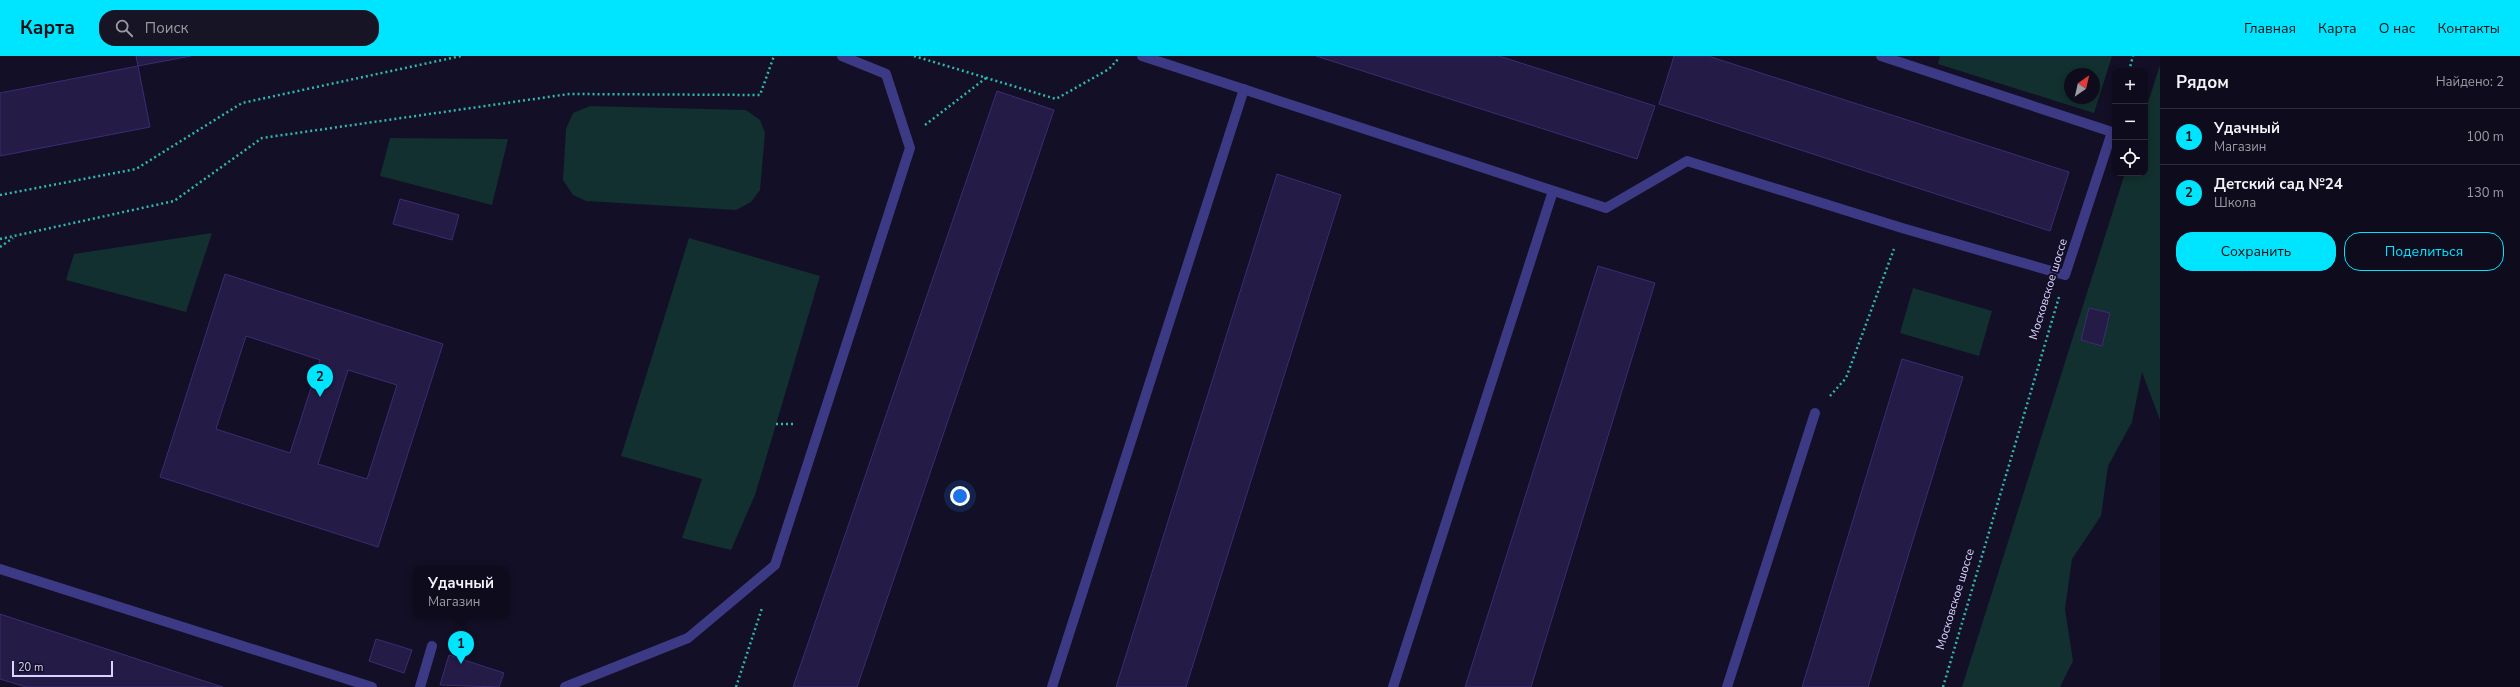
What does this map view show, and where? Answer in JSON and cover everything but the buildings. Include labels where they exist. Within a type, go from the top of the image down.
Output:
[{"type":"street","points":[[565,687],[688,638],[775,565],[910,148],[886,74],[842,56]]},
{"type":"street","points":[[1142,56],[1606,208],[1687,161],[1902,228],[2065,275]]},
{"type":"street","name":"Московское шоссе","points":[[1881,56],[2112,132],[2065,275]]},
{"type":"street","points":[[1052,687],[1244,89]]},
{"type":"street","points":[[1393,687],[1553,191]]},
{"type":"street","points":[[1727,687],[1815,413]]},
{"type":"street","points":[[0,569],[372,687]]},
{"type":"street","points":[[420,687],[432,646]]},
{"type":"path","points":[[0,195],[136,169],[242,103],[461,56]]},
{"type":"path","points":[[0,239],[174,201],[262,138],[569,94],[760,95],[774,56]]},
{"type":"path","points":[[914,56],[1056,99],[1109,69],[1120,56]]},
{"type":"path","points":[[2130,68],[2133,56]]},
{"type":"path","points":[[907,139],[987,77]]},
{"type":"path","points":[[1815,413],[1846,378],[1902,228]]},
{"type":"path","points":[[0,246],[14,237]]},
{"type":"path","name":"Московское шоссе","points":[[1942,687],[2065,275]]},
{"type":"path","points":[[736,687],[764,601]]},
{"type":"green space","points":[[1940,56],[2112,56],[2100,94],[2100,68],[2064,68],[2064,104],[1938,64]]},
{"type":"green space","points":[[2160,65],[2160,420],[2142,372],[2132,422],[2108,466],[2101,516],[2072,559],[2065,609],[2073,661],[2060,687],[1962,687],[2124,176],[2148,176],[2148,103]]},
{"type":"green space","points":[[2065,104],[2097,104],[2094,113]]},
{"type":"green space","points":[[590,106],[746,110],[760,120],[765,133],[760,190],[751,202],[736,210],[586,201],[573,195],[563,180],[566,129],[573,113]]},
{"type":"green space","points":[[390,138],[508,139],[492,205],[380,176]]},
{"type":"green space","points":[[212,233],[186,312],[66,280],[74,254]]},
{"type":"green space","points":[[689,238],[820,276],[755,495],[731,550],[682,538],[702,479],[621,456]]},
{"type":"green space","points":[[1913,288],[1992,311],[1979,356],[1900,333]]},
{"type":"place","name":"Детский сад №24","points":[[320,397]]},
{"type":"place","name":"Удачный","points":[[461,664]]}]
